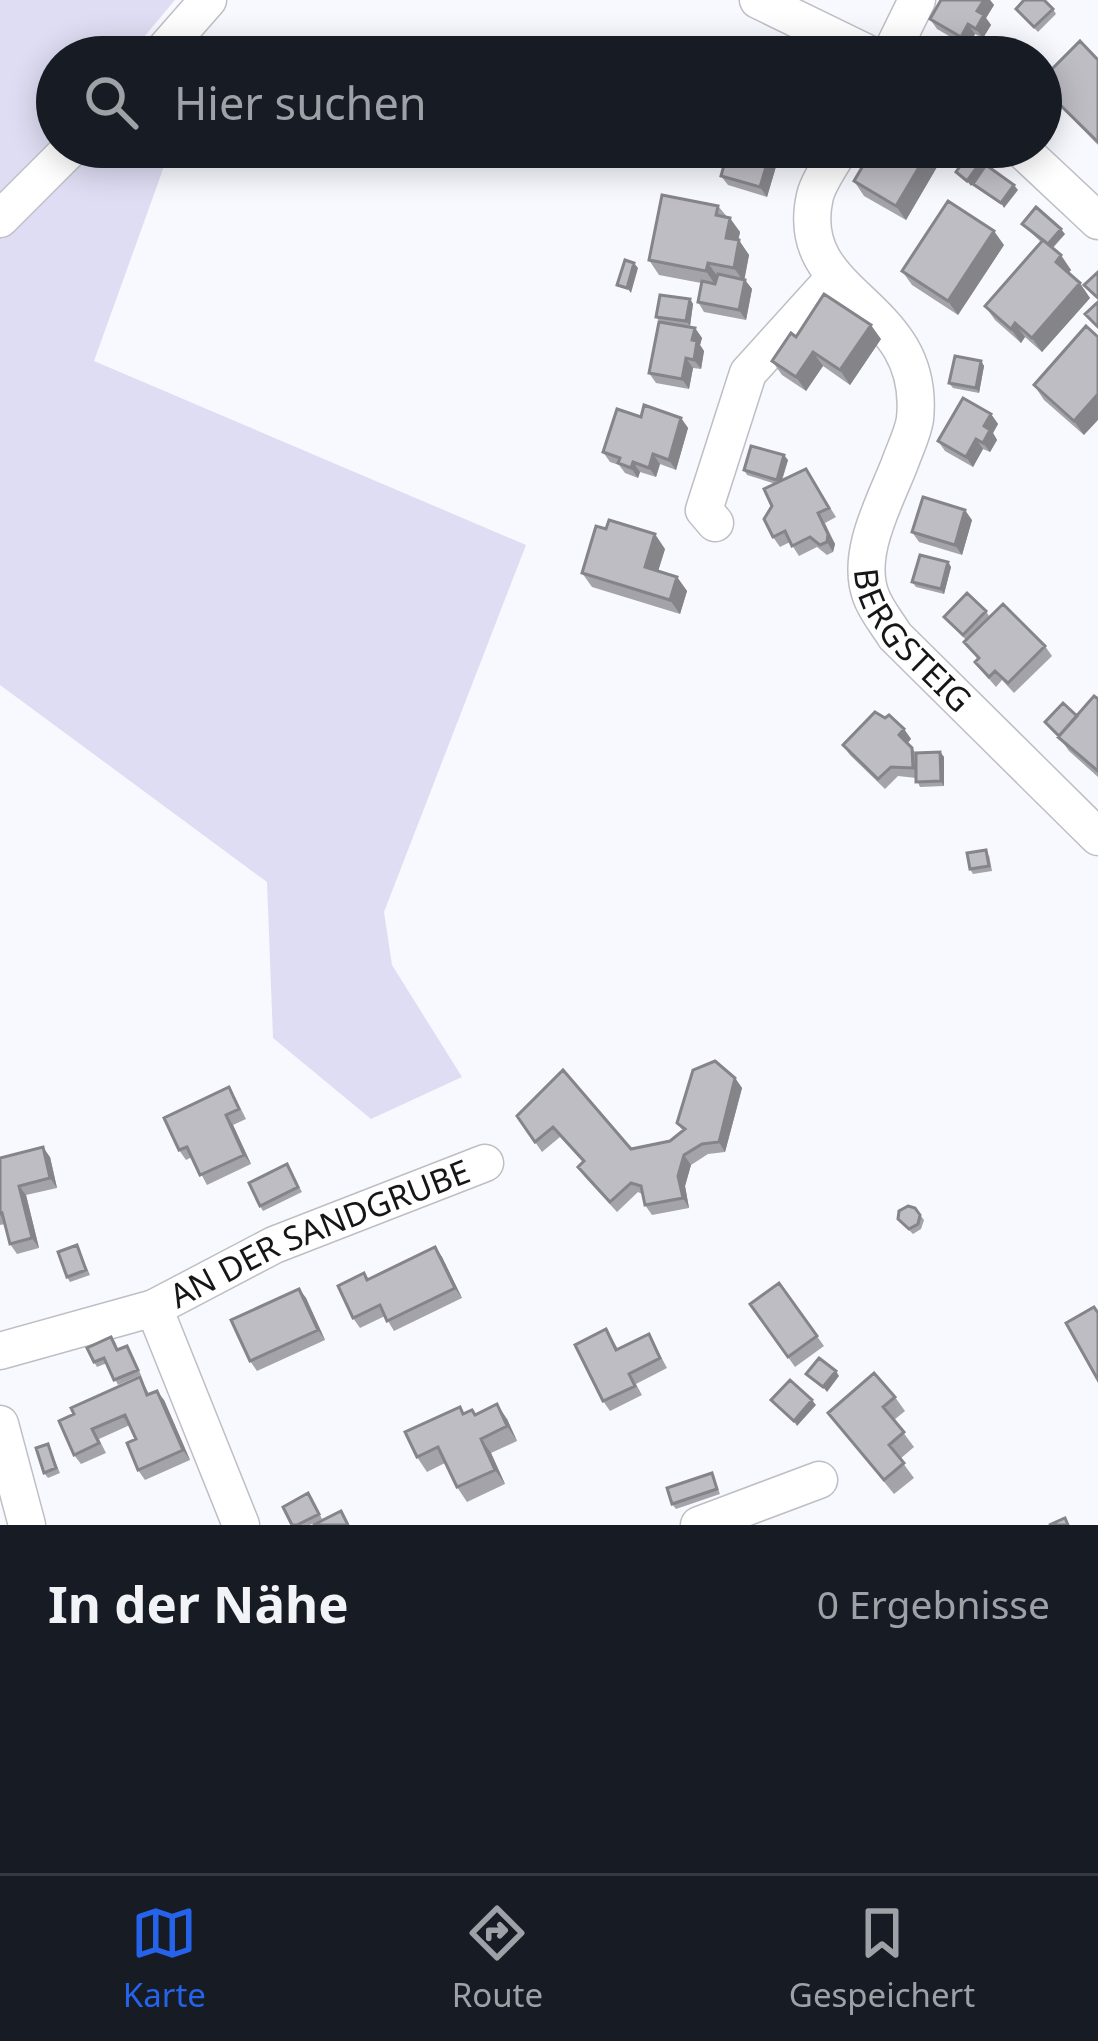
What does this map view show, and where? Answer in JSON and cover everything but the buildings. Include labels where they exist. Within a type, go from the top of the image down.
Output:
[{"type":"street","points":[[176,36],[208,0]]},
{"type":"street","points":[[758,0],[832,36]]},
{"type":"street","points":[[899,36],[917,0]]},
{"type":"street","points":[[0,219],[51,168]]},
{"type":"street","name":"BERGSTEIG","points":[[829,168],[815,194],[812,241],[833,278],[869,306],[906,351],[914,386],[915,422],[870,544],[866,569],[871,596],[895,636],[1098,837]]},
{"type":"street","points":[[1042,168],[1098,220]]},
{"type":"street","points":[[715,523],[704,510],[748,373],[833,278]]},
{"type":"street","name":"AN DER SANDGRUBE","points":[[0,1351],[154,1307],[274,1245],[485,1163]]},
{"type":"street","name":"AN DER SANDGRUBE","points":[[154,1307],[241,1525]]},
{"type":"street","points":[[0,1424],[27,1525]]},
{"type":"street","points":[[699,1525],[819,1480]]},
{"type":"shaded area","points":[[0,0],[175,0],[145,36],[36,36],[36,168],[163,168],[94,361],[526,545],[384,912],[392,965],[462,1077],[371,1119],[273,1038],[267,882],[0,685]]}]
